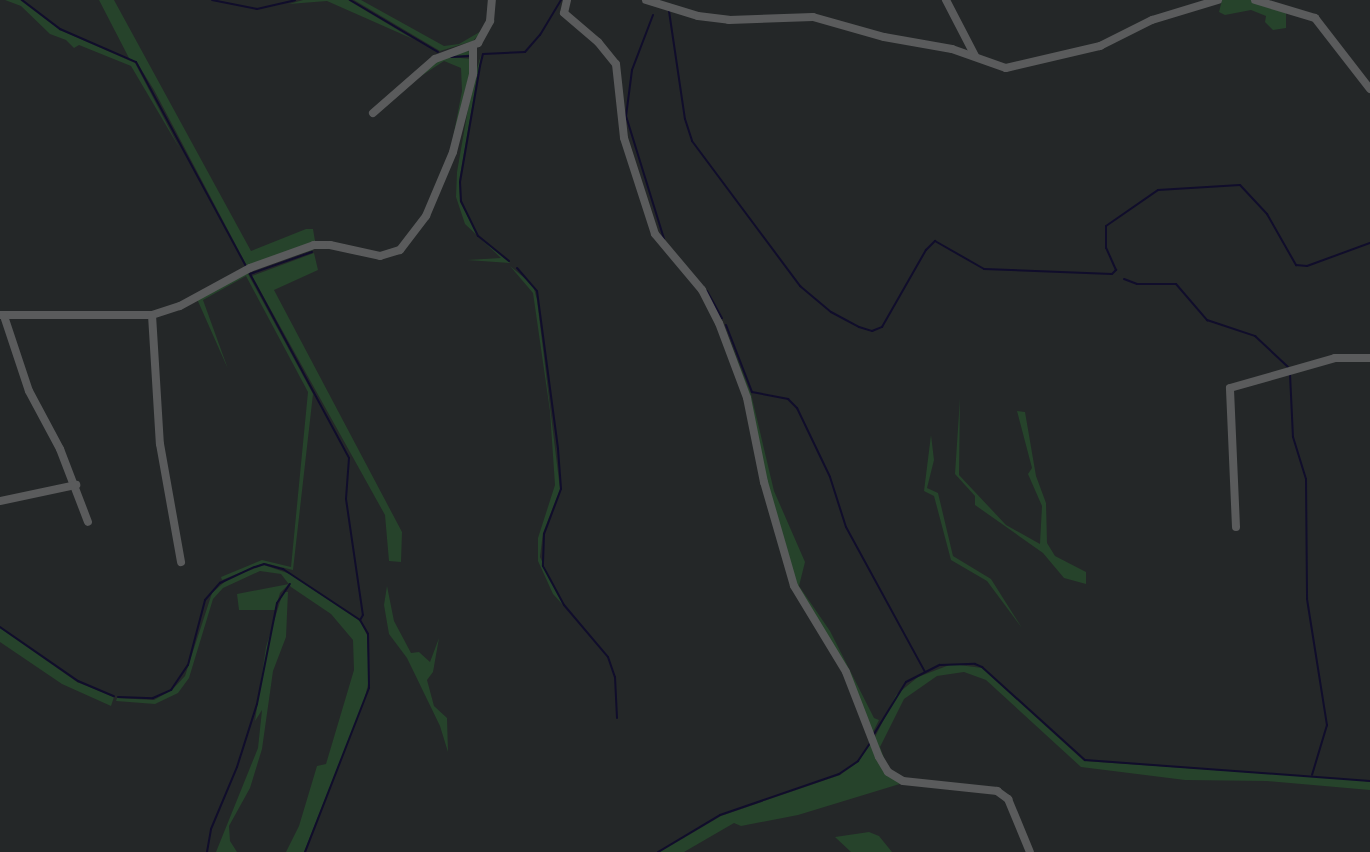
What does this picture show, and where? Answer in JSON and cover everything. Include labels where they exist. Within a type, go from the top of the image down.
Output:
[{"type":"street","points":[[373,113],[435,59],[450,51],[473,47],[490,21],[492,0]]},
{"type":"street","points":[[567,0],[564,13],[598,42],[616,64],[624,138],[655,234],[702,290],[719,323],[747,398],[764,482],[794,586],[846,672],[879,757],[896,779],[997,791],[1008,800],[1030,852]]},
{"type":"street","points":[[646,0],[698,16],[729,20],[813,17],[975,56],[998,66],[1017,67],[1100,46],[1152,20],[1218,0]]},
{"type":"street","points":[[946,0],[975,56]]},
{"type":"street","points":[[1255,0],[1315,18],[1370,89]]},
{"type":"street","points":[[88,522],[76,485],[29,391],[2,316],[152,315],[180,306],[250,268],[314,245],[330,244],[380,256],[400,250],[426,216],[453,152],[476,56],[473,47]]},
{"type":"street","points":[[152,315],[160,444],[181,562]]},
{"type":"street","points":[[1236,527],[1230,388],[1335,358],[1370,358]]},
{"type":"street","points":[[0,501],[76,485]]},
{"type":"green space","points":[[5,0],[20,0],[60,30],[135,63],[180,149],[131,66],[79,45],[74,48],[66,40],[50,34],[21,6]]},
{"type":"green space","points":[[99,0],[114,0],[251,251],[306,229],[313,229],[315,241],[247,266],[154,90],[136,61],[130,60]]},
{"type":"green space","points":[[303,0],[348,0],[413,39],[327,1],[289,4]]},
{"type":"green space","points":[[354,0],[361,0],[444,46],[459,44],[483,30],[473,41],[440,51]]},
{"type":"green space","points":[[1222,0],[1253,0],[1286,11],[1286,28],[1273,30],[1265,22],[1266,16],[1251,10],[1225,15],[1219,12]]},
{"type":"green space","points":[[472,51],[474,54],[448,57],[473,59],[451,148],[462,91],[461,68],[444,61],[412,82],[438,60],[455,52]]},
{"type":"green space","points":[[481,55],[459,181],[460,202],[478,236],[510,263],[467,260],[501,258],[465,224],[456,197],[457,172],[472,86]]},
{"type":"green space","points":[[313,247],[313,250],[257,267],[248,274],[313,394],[293,570],[264,563],[222,580],[221,577],[262,560],[291,567],[308,392],[246,276],[203,300],[228,369],[197,299],[252,268]]},
{"type":"green space","points":[[314,253],[318,270],[274,290],[402,532],[401,562],[389,561],[385,515],[252,276]]},
{"type":"green space","points":[[510,266],[533,285],[537,300],[560,489],[543,533],[540,557],[563,605],[553,594],[538,561],[538,538],[555,485],[550,411],[533,293]]},
{"type":"green space","points":[[724,326],[751,394],[774,491],[805,562],[799,586],[830,631],[874,718],[879,720],[872,734],[863,709],[797,592]]},
{"type":"green space","points":[[960,398],[959,475],[1006,525],[1040,544],[1042,506],[1028,474],[1032,468],[1017,411],[1025,412],[1036,476],[1046,503],[1047,543],[1055,556],[1086,572],[1086,584],[1064,578],[1043,553],[975,505],[975,496],[955,474]]},
{"type":"green space","points":[[931,435],[934,460],[927,488],[938,493],[953,556],[991,579],[1022,628],[987,581],[951,560],[934,496],[924,491]]},
{"type":"green space","points":[[264,565],[290,574],[360,621],[367,635],[369,680],[364,701],[304,852],[286,852],[299,826],[317,766],[326,764],[354,670],[353,640],[331,614],[291,587],[281,574],[260,571],[223,588],[213,599],[189,678],[178,693],[155,704],[116,701],[117,698],[154,700],[172,690],[185,676],[212,593],[229,578]]},
{"type":"green space","points":[[289,584],[280,593],[275,610],[239,610],[237,594]]},
{"type":"green space","points":[[387,586],[394,621],[411,653],[419,652],[430,662],[439,638],[433,672],[427,680],[434,706],[447,718],[448,752],[440,726],[407,658],[389,634],[384,605]]},
{"type":"green space","points":[[283,592],[288,592],[286,637],[273,671],[262,749],[250,788],[229,826],[230,841],[237,852],[216,852],[258,748],[262,710],[255,721],[266,647]]},
{"type":"green space","points":[[0,628],[77,682],[114,697],[111,706],[62,684],[0,642]]},
{"type":"green space","points":[[952,664],[982,668],[1084,761],[1359,780],[1370,782],[1370,790],[1267,781],[1185,780],[1081,767],[986,680],[964,672],[937,676],[904,699],[880,747],[889,771],[874,739],[896,695],[918,677]]},
{"type":"green space","points":[[872,742],[877,758],[903,783],[798,815],[741,826],[734,823],[684,852],[660,852],[721,816],[840,775],[858,762]]},
{"type":"green space","points":[[869,832],[879,836],[892,852],[851,852],[835,837]]},
{"type":"waterway","points":[[22,0],[60,29],[136,62],[246,266]]},
{"type":"waterway","points":[[212,0],[257,9],[295,0]]},
{"type":"waterway","points":[[350,0],[438,52]]},
{"type":"waterway","points":[[509,261],[478,236],[461,201],[460,182],[480,66],[483,54],[525,52],[540,35],[561,0]]},
{"type":"waterway","points":[[669,11],[685,119],[692,141],[800,286],[831,312],[859,327],[872,331],[882,327],[926,250],[935,241],[984,269],[1112,274],[1116,270],[1106,248],[1106,226],[1158,190],[1240,185],[1267,214],[1296,265],[1307,266],[1370,243]]},
{"type":"waterway","points":[[653,15],[632,70],[626,116],[664,239]]},
{"type":"waterway","points":[[451,57],[470,56]]},
{"type":"waterway","points":[[312,252],[250,274],[349,458],[346,499],[363,615],[360,620]]},
{"type":"waterway","points":[[517,268],[537,291],[558,449],[561,489],[544,534],[543,566],[564,605],[608,657],[615,677],[617,718]]},
{"type":"waterway","points":[[1124,279],[1137,284],[1176,284],[1207,320],[1255,336],[1288,367]]},
{"type":"waterway","points":[[707,291],[722,318]]},
{"type":"waterway","points":[[726,325],[752,392],[788,399],[797,408],[830,477],[846,527],[925,672]]},
{"type":"waterway","points":[[1290,374],[1293,437],[1306,479],[1307,599],[1327,725],[1312,775]]},
{"type":"waterway","points":[[118,697],[153,698],[171,690],[188,665],[205,600],[220,583],[264,564],[283,569],[360,620],[368,634],[369,688],[305,852]]},
{"type":"waterway","points":[[207,852],[211,829],[237,767],[257,704],[277,603],[290,584]]},
{"type":"waterway","points":[[0,627],[78,681],[114,696]]},
{"type":"waterway","points":[[874,734],[906,682],[940,665],[975,664],[982,667],[1085,760],[1370,781]]},
{"type":"waterway","points":[[658,852],[720,815],[839,774],[858,761],[870,743]]}]
